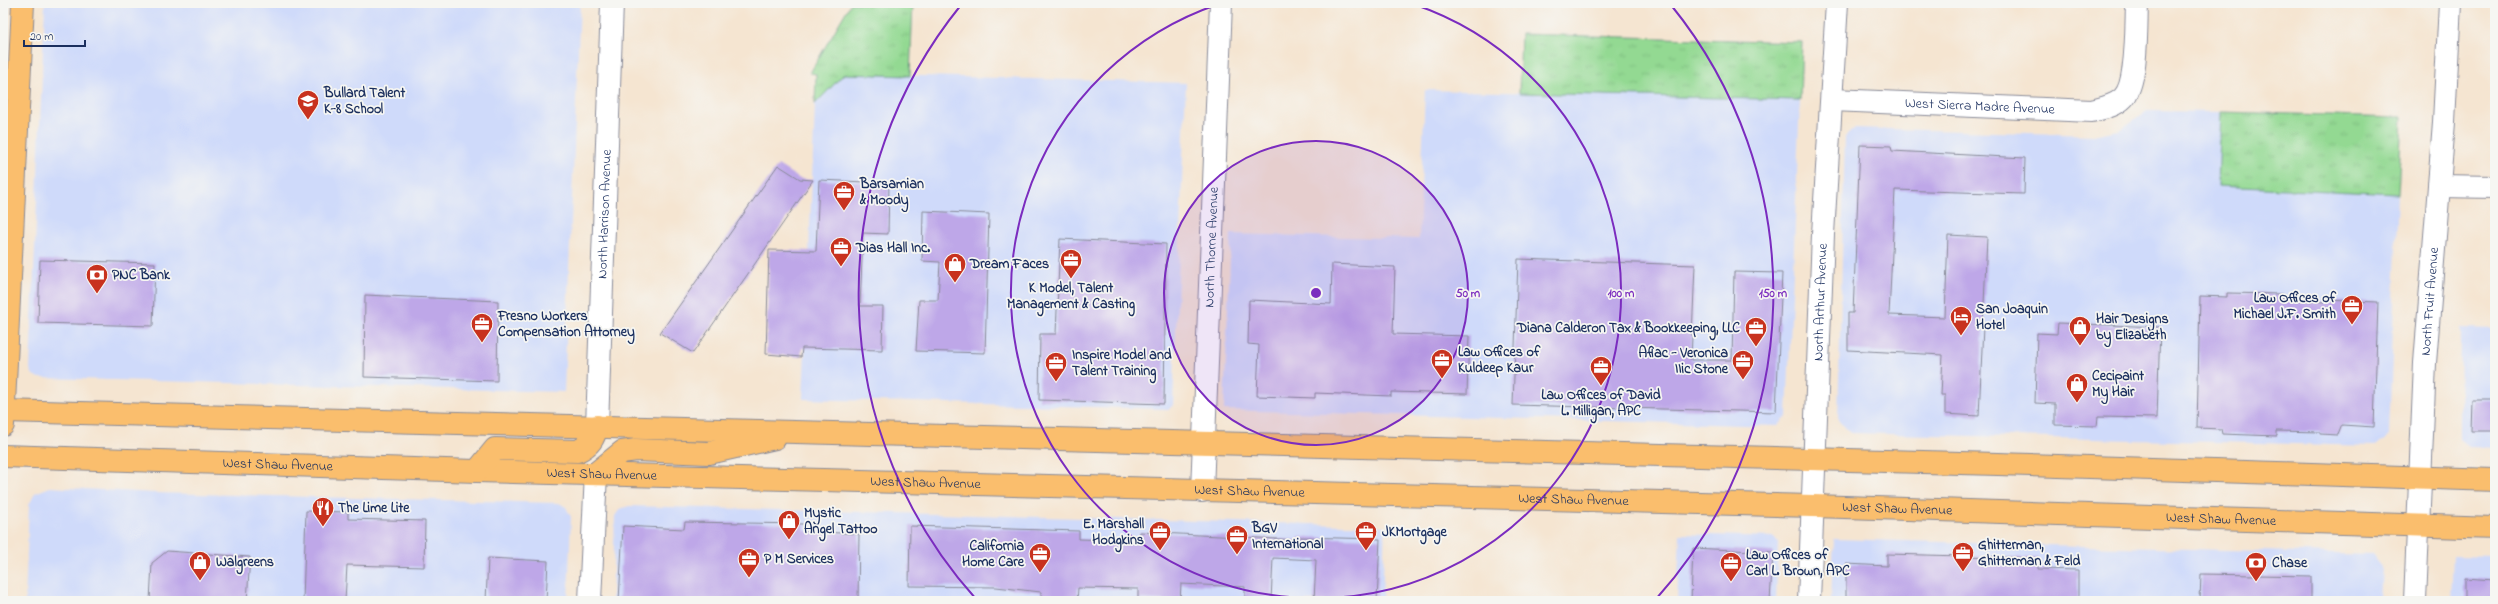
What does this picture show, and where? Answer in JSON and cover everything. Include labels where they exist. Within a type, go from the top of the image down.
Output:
[{"type":"main road","points":[[3,424],[22,3]]},
{"type":"main road","points":[[3,411],[597,426],[2495,480]]},
{"type":"main road","points":[[477,471],[495,449],[578,451],[587,446],[594,438],[597,426]]},
{"type":"main road","points":[[596,473],[622,452],[636,450],[709,453],[799,432]]},
{"type":"main road","name":"West Shaw Avenue","points":[[3,456],[477,471],[1813,506],[2495,528]]},
{"type":"street","name":"North Harrison Avenue","points":[[597,426],[612,3]]},
{"type":"street","name":"North Thorne Avenue","points":[[1202,491],[1221,3]]},
{"type":"street","name":"North Arthur Avenue","points":[[1809,601],[1816,460],[1823,234],[1837,3]]},
{"type":"street","name":"West Sierra Madre Avenue","points":[[1832,100],[2092,110],[2109,107],[2124,97],[2134,66],[2137,3]]},
{"type":"street","name":"North Fruit Avenue","points":[[2415,601],[2425,363],[2439,186],[2450,3]]},
{"type":"street","points":[[2439,186],[2495,187]]},
{"type":"street","points":[[590,601],[596,473]]},
{"type":"shaded area","name":"Bullard Talent K-8 School","points":[[45,3],[580,3],[564,392],[39,378],[33,375],[30,369]]},
{"type":"shaded area","points":[[844,74],[1186,83],[1173,405],[1169,409],[803,399],[815,104]]},
{"type":"shaded area","points":[[1425,90],[1800,100],[1787,417],[1778,426],[1224,410],[1231,234],[1419,239]]},
{"type":"shaded area","points":[[2147,111],[2221,112],[2223,186],[2398,194],[2389,435],[2376,446],[1850,433],[1838,419],[1845,137],[1855,128],[2094,135],[2119,130]]},
{"type":"shaded area","points":[[2461,328],[2495,329],[2495,447],[2469,446],[2460,439]]},
{"type":"shaded area","points":[[50,487],[155,493],[559,503],[566,507],[571,517],[568,601],[25,601],[29,505],[35,493]]},
{"type":"shaded area","points":[[629,506],[1385,526],[1382,601],[612,601],[615,516],[620,509]]},
{"type":"shaded area","points":[[1680,534],[1774,537],[1778,542],[1776,601],[1677,601]]},
{"type":"shaded area","points":[[1834,539],[2372,554],[2382,567],[2380,601],[1831,601]]},
{"type":"shaded area","points":[[2453,555],[2495,556],[2495,601],[2451,601]]},
{"type":"green space","points":[[851,3],[913,3],[910,76],[844,74],[815,104],[816,74],[810,73]]},
{"type":"green space","points":[[1521,34],[1802,42],[1800,100],[1519,93]]},
{"type":"green space","points":[[2221,112],[2402,117],[2398,194],[2218,186]]},
{"type":"building","points":[[1860,145],[1891,146],[1892,151],[2025,158],[2024,194],[1895,190],[1889,315],[1945,317],[1948,235],[1987,237],[1979,416],[1945,414],[1945,395],[1941,395],[1943,355],[1848,350],[1848,313],[1853,313]]},
{"type":"building","points":[[778,165],[800,179],[813,180],[693,353],[660,333]]},
{"type":"building","points":[[819,180],[889,183],[888,234],[863,233],[860,306],[883,306],[882,350],[802,348],[801,357],[766,354],[769,250],[816,251]]},
{"type":"building","points":[[923,211],[989,214],[985,353],[916,351],[919,300],[938,300],[940,262],[922,261]]},
{"type":"building","points":[[1060,239],[1166,244],[1164,404],[1039,400],[1040,334],[1056,334]]},
{"type":"building","points":[[1518,259],[1695,265],[1691,360],[1732,360],[1734,272],[1782,273],[1776,412],[1513,405]]},
{"type":"building","points":[[40,260],[155,263],[153,326],[38,323]]},
{"type":"building","points":[[1332,264],[1395,267],[1393,334],[1469,336],[1467,394],[1391,392],[1391,396],[1315,393],[1315,398],[1257,396],[1259,345],[1248,344],[1249,300],[1331,304]]},
{"type":"building","points":[[2227,293],[2282,294],[2282,299],[2325,302],[2325,300],[2378,302],[2374,427],[2342,425],[2338,435],[2320,434],[2320,432],[2277,431],[2277,436],[2222,434],[2221,429],[2197,428],[2200,296],[2227,297]]},
{"type":"building","points":[[365,295],[498,301],[497,381],[364,377]]},
{"type":"building","points":[[2058,323],[2160,327],[2157,418],[2098,417],[2097,426],[2055,425],[2055,404],[2035,403],[2037,333],[2057,334]]},
{"type":"building","points":[[2472,400],[2495,400],[2495,431],[2471,431]]},
{"type":"building","points":[[306,511],[348,512],[348,519],[425,521],[424,567],[347,565],[345,601],[303,601]]},
{"type":"building","points":[[685,522],[804,524],[804,531],[859,534],[858,601],[619,601],[623,526],[684,529]]},
{"type":"building","points":[[910,526],[1079,531],[1079,539],[1139,541],[1140,532],[1298,540],[1299,537],[1380,539],[1377,601],[1314,601],[1316,560],[1273,558],[1271,601],[1245,601],[1245,587],[1181,584],[1180,601],[1138,599],[1138,589],[1078,588],[1077,601],[1041,601],[1041,592],[996,587],[909,586]]},
{"type":"building","points":[[1693,548],[1773,552],[1770,601],[1691,601]]},
{"type":"building","name":"Walgreens","points":[[167,551],[250,557],[247,601],[150,601],[152,563]]},
{"type":"building","points":[[1887,554],[2038,558],[2038,569],[2078,570],[2078,601],[1846,601],[1846,564],[1887,566]]},
{"type":"building","points":[[488,558],[548,561],[546,601],[486,601]]},
{"type":"building","name":"Chase","points":[[2201,574],[2311,576],[2311,601],[2200,601]]},
{"type":"building","points":[[2465,578],[2495,580],[2495,601],[2465,601]]},
{"type":"place","name":"Bullard Talent K-8 School","points":[[308,120]]},
{"type":"place","name":"Barsamian & Moody","points":[[844,212]]},
{"type":"place","name":"Dias Hall Inc.","points":[[841,268]]},
{"type":"place","name":"K Model, Talent Management & Casting","points":[[1071,280]]},
{"type":"place","name":"Dream Faces","points":[[955,284]]},
{"type":"place","name":"PNC Bank","points":[[97,294]]},
{"type":"place","name":"Law Offices of Michael J.F. Smith","points":[[2352,326]]},
{"type":"place","name":"San Joaquin Hotel","points":[[1961,336]]},
{"type":"place","name":"Fresno Workers Compensation Attorney","points":[[482,344]]},
{"type":"place","name":"Hair Designs by Elizabeth","points":[[2080,346]]},
{"type":"place","name":"Diana Calderon Tax & Bookkeeping, LLC","points":[[1756,348]]},
{"type":"place","name":"Law Offices of Kuldeep Kaur","points":[[1442,380]]},
{"type":"place","name":"Aflac - Veronica IIic Stone","points":[[1743,380]]},
{"type":"place","name":"Inspire Model and Talent Training","points":[[1056,382]]},
{"type":"place","name":"Law Offices of David L. Milligan, APC","points":[[1601,386]]},
{"type":"place","name":"Cecipaint My Hair","points":[[2077,404]]},
{"type":"place","name":"The Lime Lite","points":[[323,528]]},
{"type":"place","name":"Mystic Angel Tattoo","points":[[789,540]]},
{"type":"place","name":"E. Marshall Hodgkins","points":[[1160,552]]},
{"type":"place","name":"JKMortgage","points":[[1366,552]]},
{"type":"place","name":"BGV International","points":[[1237,556]]},
{"type":"place","name":"Ghitterman, Ghitterman & Feld","points":[[1963,572]]},
{"type":"place","name":"California Home Care","points":[[1040,574]]},
{"type":"place","name":"P M Services","points":[[749,578]]},
{"type":"place","name":"Walgreens","points":[[200,582]]},
{"type":"place","name":"Law Offices of Carl L. Brown, APC","points":[[1731,582]]},
{"type":"place","name":"Chase","points":[[2256,582]]}]
